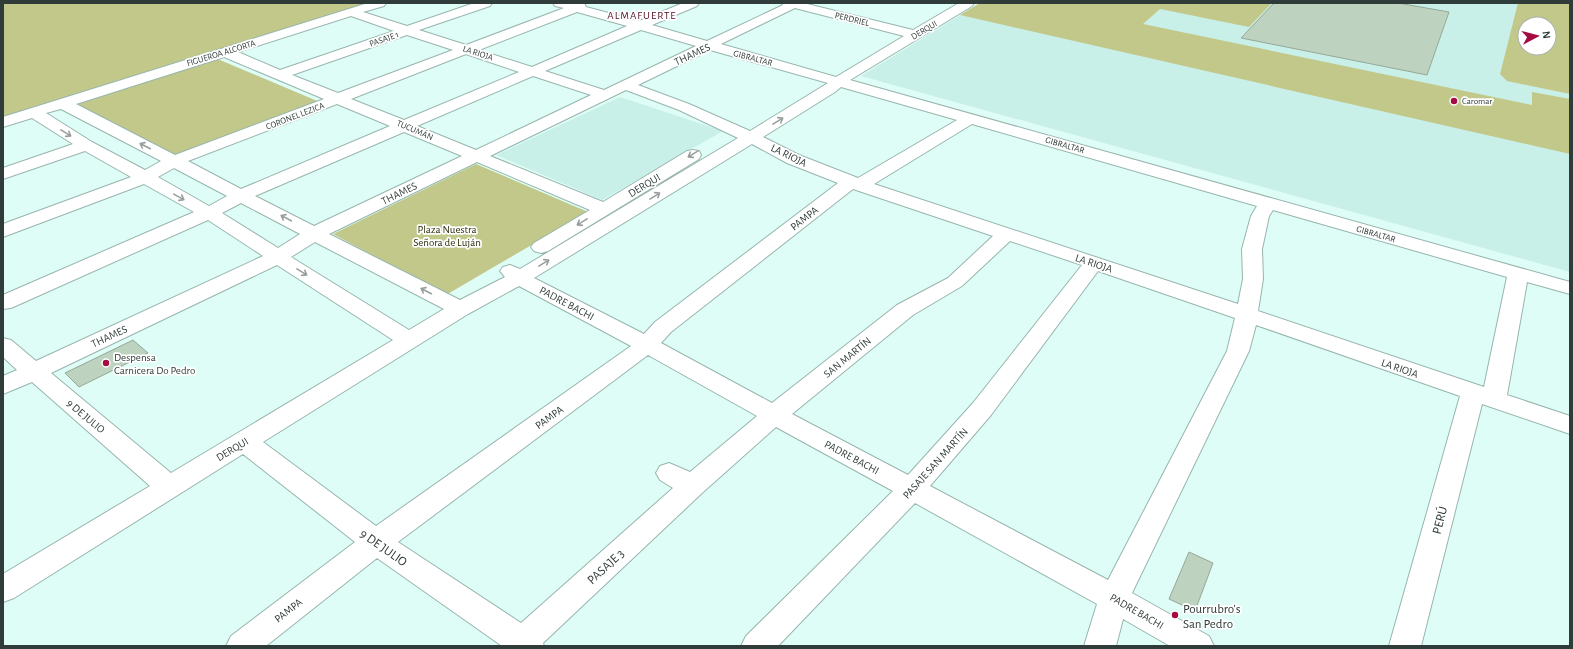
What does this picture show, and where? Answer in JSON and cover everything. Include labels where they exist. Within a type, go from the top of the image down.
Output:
[{"type":"street","name":"FIGUEROA ALCORTA","points":[[3,122],[380,3]]},
{"type":"street","name":"PASAJE 1","points":[[281,74],[486,3]]},
{"type":"street","name":"GIBRALTAR","points":[[559,3],[583,6],[638,26],[971,118],[1570,288]]},
{"type":"street","points":[[3,303],[209,213],[242,195],[403,125],[693,3]]},
{"type":"street","name":"DERQUI","points":[[3,589],[410,341],[460,309],[604,209],[741,134],[830,89],[839,81],[968,3]]},
{"type":"street","name":"PERDRIEL","points":[[793,4],[916,35]]},
{"type":"street","name":"THAMES","points":[[3,386],[32,371],[277,257],[315,233],[709,46],[793,4]]},
{"type":"street","name":"CORONEL LEZICA","points":[[3,231],[144,178],[174,161],[583,6]]},
{"type":"street","name":"LA RIOJA","points":[[350,12],[605,95]]},
{"type":"street","name":"TUCUMÁN","points":[[225,52],[604,209]]},
{"type":"street","name":"LA RIOJA","points":[[625,86],[684,107],[741,134],[767,144],[793,159],[855,183],[1570,425]]},
{"type":"street","points":[[62,103],[460,309]]},
{"type":"street","points":[[33,112],[86,145],[209,213],[410,341]]},
{"type":"street","name":"PAMPA","points":[[242,646],[376,542],[647,345],[663,327],[855,183],[971,118]]},
{"type":"street","name":"DERQUI","points":[[512,273],[741,134]]},
{"type":"street","points":[[3,174],[86,145]]},
{"type":"street","points":[[1100,646],[1114,598],[1238,350],[1243,335],[1253,279],[1252,249],[1260,216],[1268,203]]},
{"type":"street","name":"SAN MARTÍN","points":[[680,480],[774,415],[905,310],[955,282],[1006,234]]},
{"type":"street","name":"PASAJE SAN MARTÍN","points":[[757,646],[912,489],[982,409],[1094,263]]},
{"type":"street","name":"PADRE BACHI","points":[[512,273],[1114,598],[1198,646]]},
{"type":"street","name":"PERÚ","points":[[1404,646],[1484,397],[1518,274]]},
{"type":"street","name":"9 DE JULIO","points":[[3,344],[32,371],[169,487]]},
{"type":"street","name":"9 DE JULIO","points":[[245,442],[376,542],[523,645]]},
{"type":"street","name":"PASAJE 3","points":[[523,645],[680,480]]},
{"type":"shaded area","points":[[980,3],[1570,3],[1570,272],[861,76]]},
{"type":"shaded area","points":[[620,97],[723,131],[602,200],[496,155]]},
{"type":"green space","points":[[3,3],[374,3],[3,122]]},
{"type":"green space","points":[[980,3],[1272,3],[1249,27],[1160,9],[1143,24],[1532,105],[1532,92],[1570,99],[1570,154],[960,15]]},
{"type":"green space","points":[[1518,3],[1570,3],[1570,94],[1507,81],[1500,74]]},
{"type":"green space","points":[[213,57],[322,103],[175,160],[70,103]]},
{"type":"green space","name":"Plaza Nuestra Señora de Luján","points":[[476,164],[588,212],[446,295],[333,234]]},
{"type":"building","points":[[1274,3],[1398,3],[1449,12],[1427,75],[1241,38]]},
{"type":"building","name":"Despensa Carnicera Do Pedro","points":[[133,340],[148,353],[79,387],[65,373]]},
{"type":"building","points":[[1189,552],[1213,563],[1195,611],[1169,599]]},
{"type":"place","name":"Caromar","points":[[1454,101]]},
{"type":"place","name":"Despensa Carnicera Do Pedro","points":[[106,363]]},
{"type":"place","name":"Pourrubro's San Pedro","points":[[1175,615]]},
{"type":"district","name":"ALMAFUERTE","points":[[642,15]]}]
